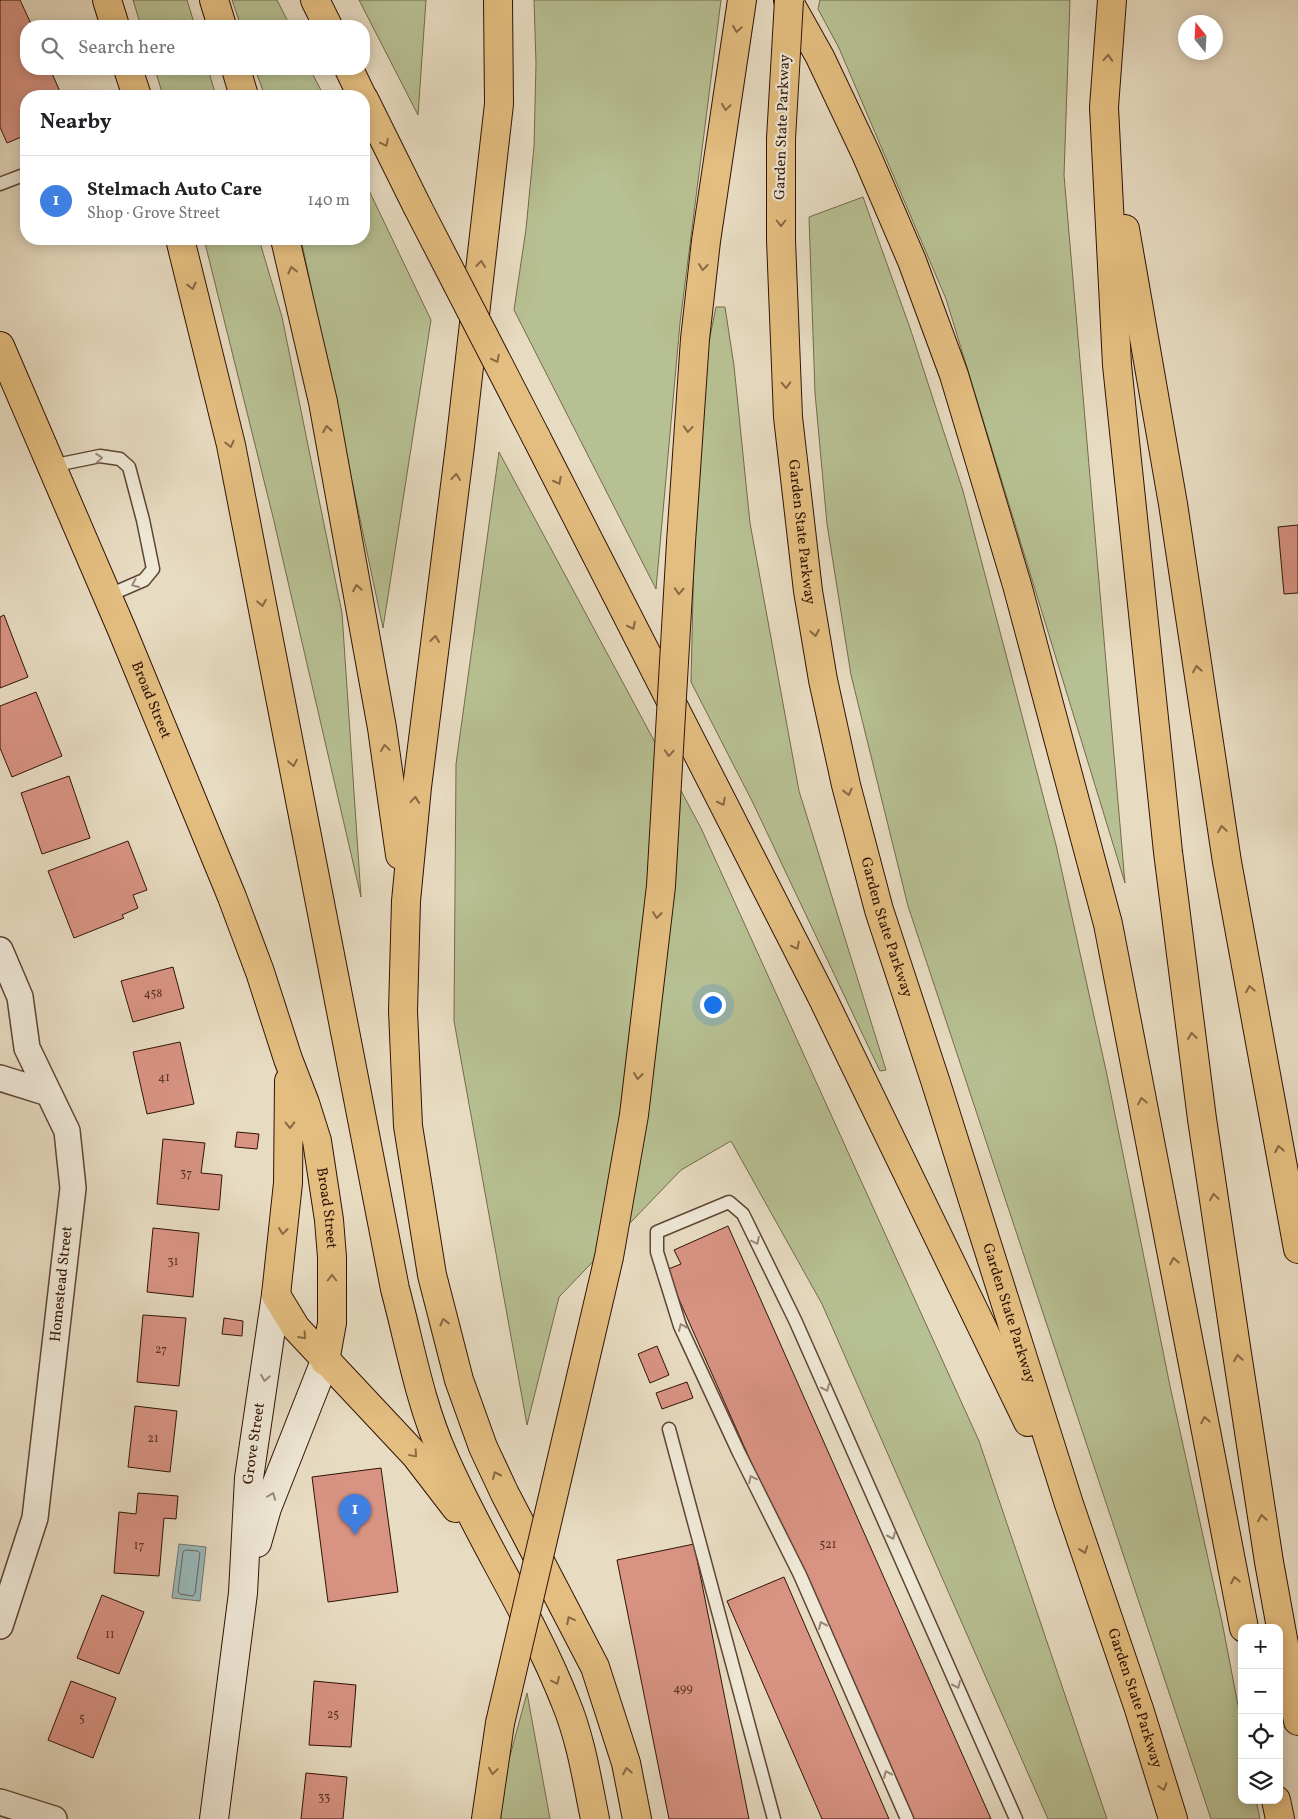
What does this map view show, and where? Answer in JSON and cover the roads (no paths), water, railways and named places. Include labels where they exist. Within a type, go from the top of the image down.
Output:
[{"type":"main road","points":[[107,0],[113,20]]},
{"type":"main road","points":[[214,0],[220,20]]},
{"type":"main road","points":[[315,0],[325,20]]},
{"type":"main road","points":[[498,0],[499,104],[463,417],[417,787],[406,901],[403,1011],[408,1126],[432,1275],[458,1380],[483,1447],[505,1494],[595,1667],[626,1763],[637,1819]]},
{"type":"main road","points":[[486,1819],[500,1723],[610,1257],[634,1115],[661,886],[694,339],[706,241],[742,0]]},
{"type":"main road","points":[[788,0],[820,57],[866,154],[912,260],[954,374],[1017,585],[1108,924],[1243,1624]]},
{"type":"main road","name":"Garden State Parkway","points":[[788,0],[781,139],[780,240],[788,417],[808,591],[823,680],[846,786],[879,910],[1069,1504],[1173,1819]]},
{"type":"main road","points":[[1112,0],[1104,107],[1117,364],[1168,852],[1201,1109],[1233,1328],[1269,1562],[1298,1721]]},
{"type":"main road","points":[[130,75],[135,90]]},
{"type":"main road","points":[[238,75],[242,90]]},
{"type":"main road","points":[[352,75],[359,90]]},
{"type":"main road","points":[[1104,107],[1173,504],[1226,862],[1298,1248]]},
{"type":"main road","points":[[370,112],[823,999],[1069,1504]]},
{"type":"main road","points":[[181,245],[231,445],[395,1289],[424,1402],[443,1456],[494,1560],[526,1617],[566,1702],[579,1744],[595,1819]]},
{"type":"main road","points":[[286,245],[323,402],[382,728],[406,901]]},
{"type":"main road","name":"Broad Street","points":[[0,346],[107,596],[235,906],[305,1103],[317,1141],[329,1220],[332,1257],[332,1323],[325,1361]]},
{"type":"main road","name":"Broad Street","points":[[276,1296],[288,1183],[290,1131],[288,1059]]},
{"type":"main road","points":[[276,1296],[296,1328],[416,1456],[494,1560]]},
{"type":"main road","points":[[1277,1804],[1280,1819]]},
{"type":"street","name":"Homestead Street","points":[[0,950],[20,997],[27,1048],[68,1132],[73,1188],[36,1518],[0,1626]]},
{"type":"street","points":[[0,1078],[48,1093]]},
{"type":"street","name":"Grove Street","points":[[214,1819],[243,1593],[249,1478],[276,1296]]},
{"type":"street","name":"Grove Street","points":[[243,1593],[267,1508],[325,1361]]},
{"type":"street","points":[[0,1802],[54,1819]]},
{"type":"lane","points":[[1,180],[20,175]]},
{"type":"lane","points":[[51,466],[100,456],[120,459],[129,466],[153,569],[144,580],[107,596]]},
{"type":"lane","points":[[907,1819],[800,1575],[739,1453],[680,1326],[657,1252],[657,1232],[729,1202],[743,1214],[796,1320],[1016,1819]]},
{"type":"lane","points":[[669,1429],[774,1819]]},
{"type":"water","points":[[179,1544],[206,1547],[200,1601],[172,1598]]},
{"type":"place","name":"Stelmach Auto Care","points":[[355,1535]]}]
